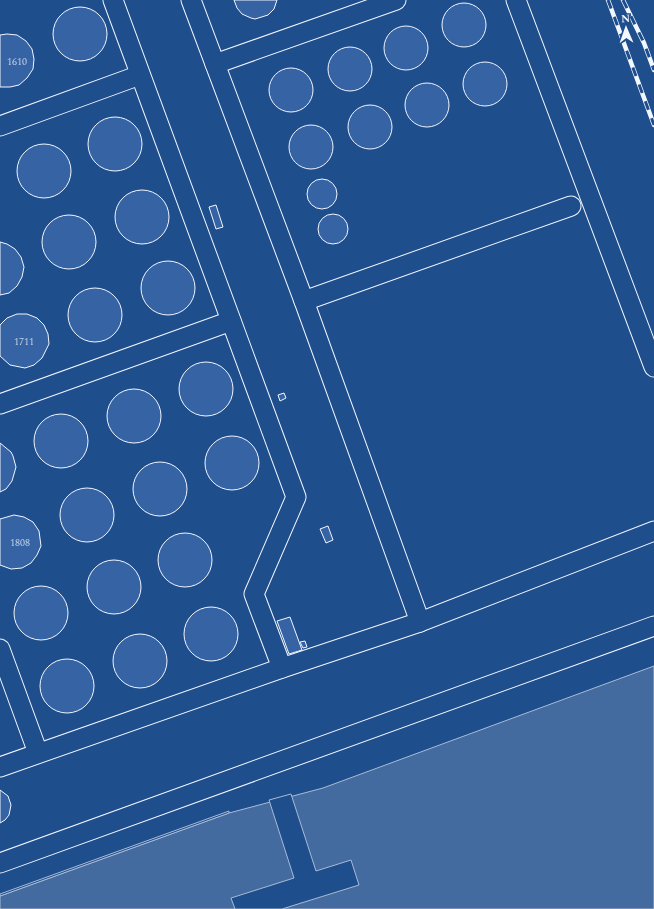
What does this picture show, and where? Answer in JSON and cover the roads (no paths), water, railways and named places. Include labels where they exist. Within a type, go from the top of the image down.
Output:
[{"type":"lane","points":[[113,0],[296,497],[254,594],[282,668]]},
{"type":"lane","points":[[191,0],[304,301],[420,622]]},
{"type":"lane","points":[[215,64],[396,0]]},
{"type":"lane","points":[[516,0],[654,368]]},
{"type":"lane","points":[[0,126],[140,75]]},
{"type":"lane","points":[[304,301],[570,206]]},
{"type":"lane","points":[[0,404],[232,321]]},
{"type":"lane","points":[[0,767],[282,668],[420,622],[654,531]]},
{"type":"lane","points":[[0,863],[654,626]]},
{"type":"lane","points":[[0,649],[38,753]]},
{"type":"water","points":[[654,666],[654,909],[0,909],[0,896],[229,813],[323,788]]},
{"type":"railway","points":[[608,0],[654,125]]},
{"type":"railway","points":[[623,0],[644,43],[654,70]]}]
